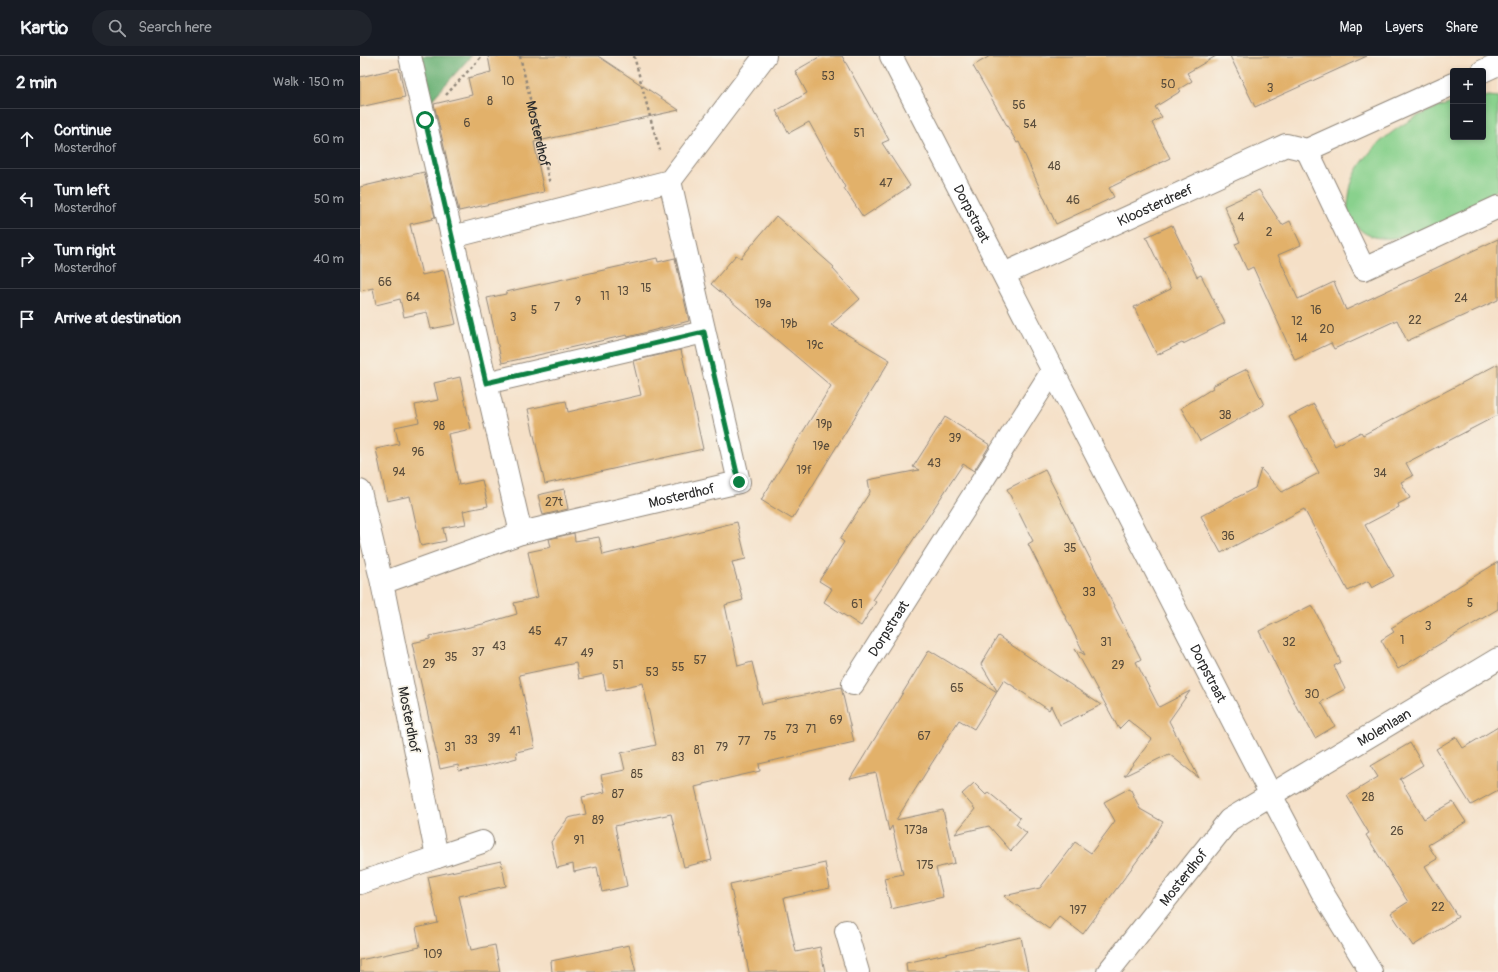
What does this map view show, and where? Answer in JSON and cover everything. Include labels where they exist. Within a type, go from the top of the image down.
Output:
[{"type":"street","points":[[410,56],[521,533]]},
{"type":"street","points":[[452,237],[670,181],[764,56]]},
{"type":"street","name":"Dorpstraat","points":[[891,56],[1271,795],[1322,892],[1371,972]]},
{"type":"street","points":[[1486,70],[1498,64]]},
{"type":"street","points":[[1450,85],[1307,150],[1364,269],[1498,208]]},
{"type":"street","name":"Kloosterdreef","points":[[1004,274],[1286,145],[1307,150]]},
{"type":"street","name":"Mosterdhof","points":[[382,583],[521,533],[739,482],[670,181]]},
{"type":"street","points":[[486,383],[704,332]]},
{"type":"street","name":"Dorpstraat","points":[[853,684],[1053,370]]},
{"type":"street","name":"Mosterdhof","points":[[360,491],[382,583],[437,857]]},
{"type":"street","name":"Molenlaan","points":[[1271,795],[1498,659]]},
{"type":"street","name":"Mosterdhof","points":[[1108,972],[1229,820],[1271,795]]},
{"type":"street","points":[[360,883],[482,842]]},
{"type":"street","points":[[846,931],[858,972]]},
{"type":"path","points":[[425,120],[482,56]]},
{"type":"path","name":"Mosterdhof","points":[[520,56],[556,211]]},
{"type":"path","points":[[634,56],[652,128],[670,181]]},
{"type":"green space","points":[[417,56],[471,56],[428,104]]},
{"type":"green space","points":[[1486,96],[1498,97],[1498,189],[1486,198],[1452,217],[1433,227],[1413,234],[1394,238],[1377,238],[1363,232],[1358,228],[1347,213],[1351,185],[1357,170],[1378,144],[1407,122],[1438,107],[1450,104],[1450,140],[1486,140]]},
{"type":"building","points":[[488,56],[598,56],[679,110],[534,142],[544,192],[459,211],[434,104],[472,95],[468,78],[491,72]]},
{"type":"building","points":[[821,56],[842,56],[889,140],[882,143],[910,186],[863,217],[844,188],[845,187],[809,122],[789,133],[776,111],[807,93],[795,71]]},
{"type":"building","points":[[990,56],[1216,56],[1187,73],[1192,81],[1179,89],[1181,91],[1155,107],[1162,117],[1152,123],[1170,158],[1109,188],[1114,197],[1056,224],[1019,142],[1017,143],[973,66]]},
{"type":"building","points":[[1230,56],[1367,56],[1255,107]]},
{"type":"building","points":[[399,68],[405,97],[360,107],[360,77]]},
{"type":"building","points":[[424,172],[435,217],[432,218],[433,219],[410,224],[422,275],[444,270],[456,324],[431,329],[427,312],[404,317],[400,299],[376,305],[373,288],[360,291],[360,187]]},
{"type":"building","points":[[1259,190],[1282,225],[1290,221],[1301,245],[1278,255],[1298,299],[1334,282],[1346,310],[1498,239],[1498,300],[1407,341],[1397,320],[1334,349],[1331,343],[1295,360],[1253,267],[1247,270],[1235,244],[1240,242],[1224,206]]},
{"type":"building","points":[[776,216],[834,267],[833,269],[860,299],[831,325],[890,360],[792,519],[761,500],[831,386],[711,284],[736,255],[741,258]]},
{"type":"building","points":[[1172,225],[1197,277],[1201,275],[1225,323],[1157,355],[1134,307],[1171,289],[1146,237]]},
{"type":"building","points":[[657,258],[658,262],[675,258],[689,321],[628,337],[627,335],[502,363],[487,298],[506,294],[506,292]]},
{"type":"building","points":[[681,350],[703,449],[545,484],[528,409],[566,401],[568,412],[641,395],[633,361]]},
{"type":"building","points":[[1498,364],[1498,415],[1406,463],[1413,476],[1401,482],[1410,498],[1398,504],[1399,507],[1365,525],[1394,576],[1372,588],[1368,581],[1348,591],[1304,509],[1221,553],[1201,516],[1255,488],[1261,469],[1282,492],[1319,473],[1289,417],[1314,404],[1335,446],[1361,432],[1363,435]]},
{"type":"building","points":[[1247,369],[1264,405],[1200,441],[1181,408],[1213,388],[1212,386]]},
{"type":"building","points":[[460,377],[471,429],[448,434],[459,485],[482,480],[488,506],[463,511],[466,524],[443,528],[446,541],[421,546],[410,496],[387,501],[376,449],[399,444],[395,427],[419,422],[415,405],[438,400],[434,383]]},
{"type":"building","points":[[945,417],[990,445],[974,471],[963,464],[873,600],[876,602],[861,626],[824,602],[832,589],[819,581],[844,542],[840,539],[870,492],[868,480],[919,470],[913,467]]},
{"type":"building","points":[[1045,470],[1141,659],[1136,662],[1159,707],[1190,691],[1169,721],[1199,778],[1169,754],[1124,776],[1152,739],[1128,720],[1119,729],[1075,649],[1085,655],[1028,544],[1033,541],[1007,489]]},
{"type":"building","points":[[564,489],[568,509],[543,515],[538,495]]},
{"type":"building","points":[[737,522],[746,559],[732,562],[743,600],[725,605],[738,666],[752,662],[762,704],[841,687],[854,742],[759,764],[760,771],[695,787],[712,860],[684,867],[671,814],[615,826],[627,886],[602,892],[597,867],[574,872],[573,864],[557,868],[551,842],[568,818],[586,814],[582,797],[605,792],[601,775],[625,770],[621,753],[656,745],[643,683],[606,691],[603,674],[579,679],[576,663],[519,675],[535,748],[516,752],[517,758],[482,767],[459,771],[458,765],[440,769],[412,643],[430,639],[430,636],[483,624],[517,614],[514,603],[538,597],[528,552],[551,547],[549,539],[574,533],[575,541],[599,537],[603,555]]},
{"type":"building","points":[[1498,562],[1498,609],[1398,669],[1381,640],[1394,632],[1391,628]]},
{"type":"building","points":[[1312,605],[1341,662],[1334,666],[1345,689],[1321,702],[1335,726],[1315,738],[1301,712],[1299,712],[1259,631]]},
{"type":"building","points":[[998,636],[1101,705],[1060,725],[1051,706],[1049,710],[1004,680],[997,691],[981,664]]},
{"type":"building","points":[[929,650],[997,692],[974,729],[959,720],[896,820],[943,810],[955,863],[936,868],[943,897],[891,909],[884,878],[903,874],[892,826],[889,831],[876,773],[850,779]]},
{"type":"building","points":[[1498,727],[1498,790],[1471,805],[1436,749],[1456,737],[1463,748]]},
{"type":"building","points":[[1410,743],[1423,765],[1400,779],[1424,819],[1453,802],[1466,822],[1428,845],[1437,859],[1425,866],[1458,917],[1413,946],[1391,913],[1408,902],[1366,835],[1369,833],[1347,796],[1378,777],[1371,766]]},
{"type":"building","points":[[974,783],[986,795],[988,792],[1020,818],[1016,824],[1027,833],[1011,851],[989,826],[955,834],[975,809],[962,794]]},
{"type":"building","points":[[1130,788],[1140,809],[1163,822],[1151,842],[1083,934],[1059,916],[1049,929],[1004,896],[1040,888],[1075,842],[1091,853],[1115,821],[1104,802]]},
{"type":"building","points":[[501,861],[506,886],[459,896],[471,950],[495,945],[500,972],[360,972],[360,960],[420,947],[416,928],[438,923],[428,877]]},
{"type":"building","points":[[825,863],[830,888],[784,898],[796,952],[820,947],[825,972],[749,972],[730,884]]},
{"type":"building","points":[[1021,937],[1028,972],[907,972],[906,963]]},
{"type":"building","points":[[629,945],[636,972],[552,972],[551,961]]},
{"type":"route","points":[[425,120],[486,383],[704,332],[739,482]]}]
